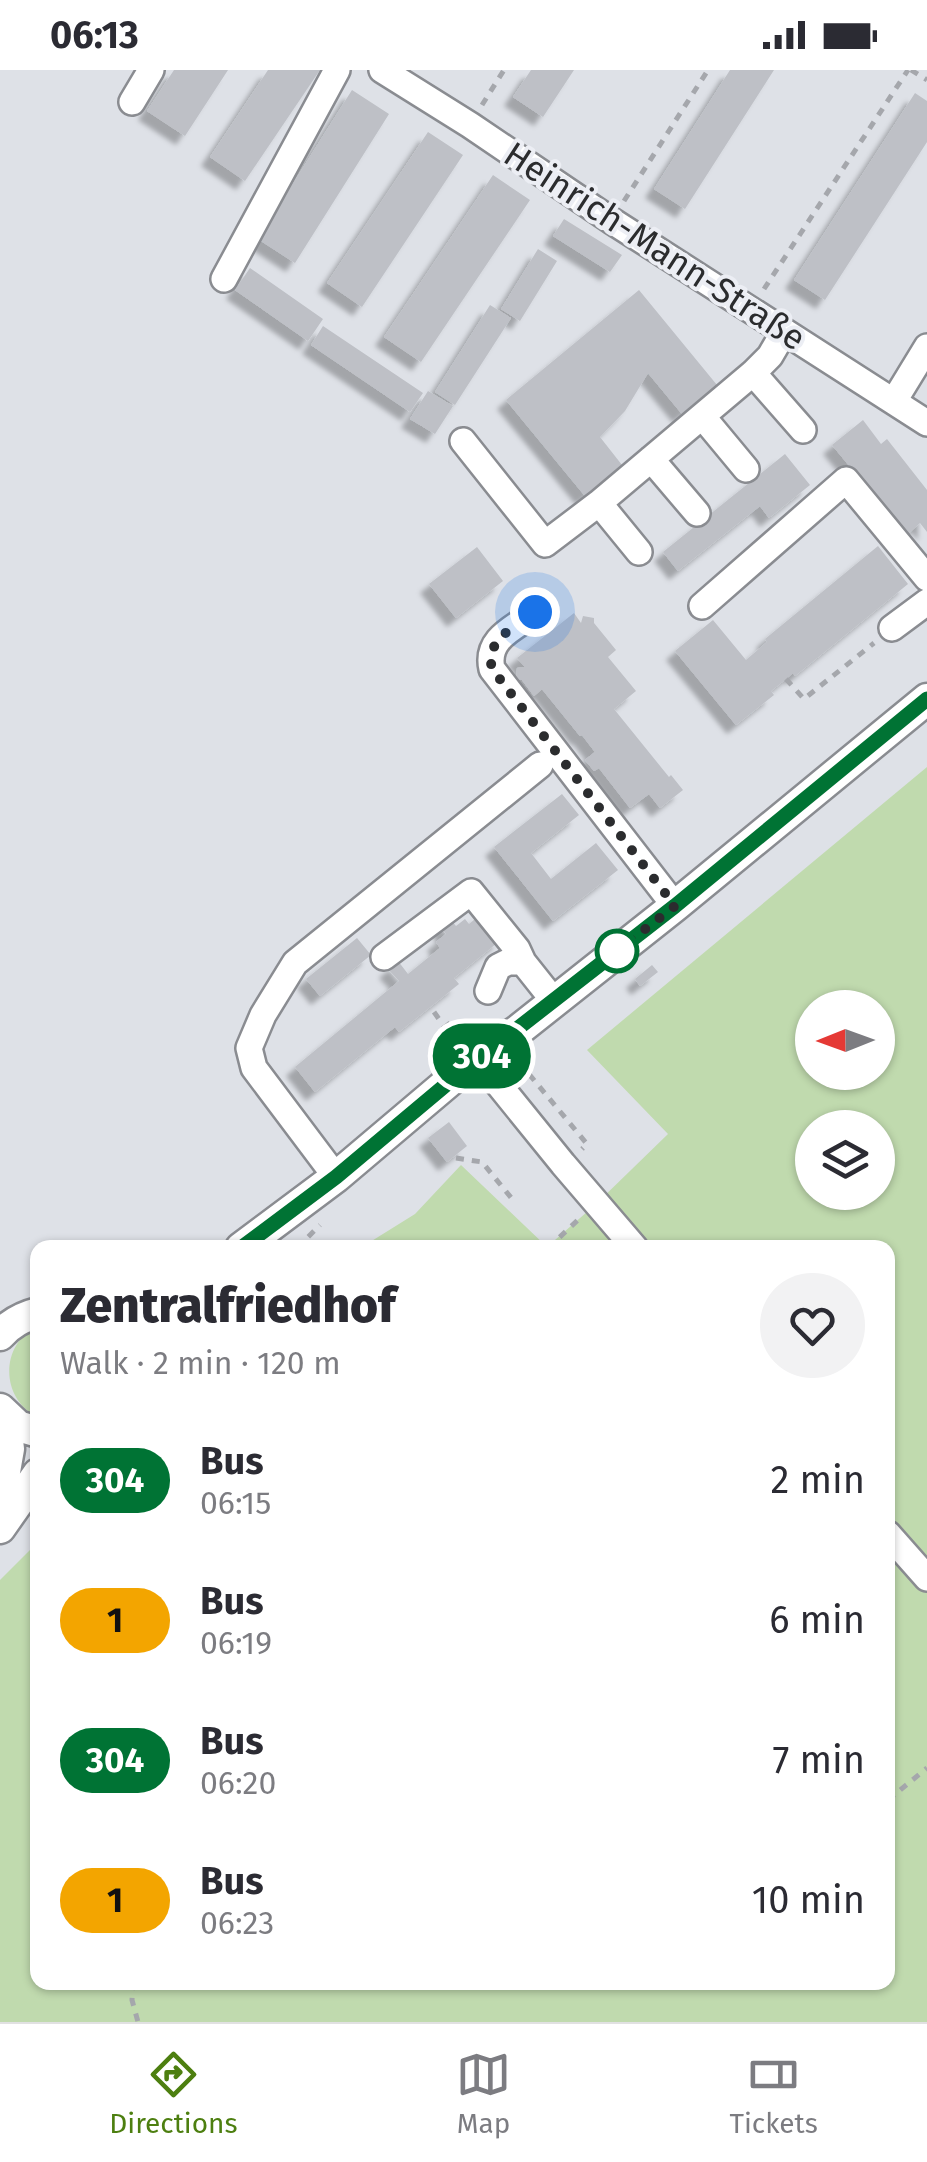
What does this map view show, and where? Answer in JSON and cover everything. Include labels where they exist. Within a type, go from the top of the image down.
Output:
[{"type":"main road","points":[[252,1240],[336,1177],[468,1052],[554,1001],[927,699]]},
{"type":"main road","points":[[3,1412],[18,1426],[30,1430]]},
{"type":"main road","points":[[0,1500],[9,1448],[3,1412]]},
{"type":"main road","points":[[0,1528],[30,1485]]},
{"type":"street","points":[[132,102],[152,70]]},
{"type":"street","points":[[224,279],[336,70]]},
{"type":"street","name":"Heinrich-Mann-Straße","points":[[382,70],[927,423]]},
{"type":"street","points":[[463,441],[545,544],[753,372],[770,356],[784,332]]},
{"type":"street","points":[[894,401],[927,347]]},
{"type":"street","points":[[753,372],[803,430]]},
{"type":"street","points":[[702,416],[746,469]]},
{"type":"street","points":[[651,458],[697,513]]},
{"type":"street","points":[[702,606],[846,480],[927,578]]},
{"type":"street","points":[[599,503],[639,552]]},
{"type":"street","points":[[892,628],[927,602]]},
{"type":"street","points":[[541,620],[535,612],[500,637],[490,657],[492,669],[675,906]]},
{"type":"street","points":[[336,1177],[254,1068],[249,1048],[263,1015],[295,963],[540,765]]},
{"type":"street","points":[[384,958],[471,892],[554,1001]]},
{"type":"street","points":[[488,991],[498,967],[508,962],[524,962]]},
{"type":"street","points":[[468,1052],[628,1240]]},
{"type":"street","points":[[895,1542],[927,1578]]},
{"type":"path","points":[[470,124],[504,70]]},
{"type":"path","points":[[612,220],[708,70]]},
{"type":"path","points":[[751,311],[910,70],[927,80]]},
{"type":"path","points":[[786,678],[804,700],[892,628]]},
{"type":"path","points":[[434,1012],[468,1052]]},
{"type":"path","points":[[444,1028],[456,1018]]},
{"type":"path","points":[[456,1158],[482,1162],[513,1200]]},
{"type":"path","points":[[557,1240],[596,1204]]},
{"type":"path","points":[[895,1794],[927,1768]]},
{"type":"path","points":[[133,1990],[138,2022]]},
{"type":"green space","points":[[927,767],[927,2022],[0,2022],[0,1580],[30,1550],[30,1990],[895,1990],[895,1240],[555,1240],[668,1134],[587,1050]]},
{"type":"green space","points":[[461,1165],[540,1240],[373,1240],[415,1214]]},
{"type":"green space","points":[[30,1330],[30,1412],[16,1397],[9,1371],[16,1345]]},
{"type":"building","points":[[174,70],[228,70],[185,136],[147,111]]},
{"type":"building","points":[[268,70],[320,70],[245,181],[210,157]]},
{"type":"building","points":[[531,70],[574,70],[543,117],[513,97]]},
{"type":"building","points":[[730,70],[774,70],[685,209],[654,189]]},
{"type":"building","points":[[352,90],[389,114],[295,263],[258,239]]},
{"type":"building","points":[[915,93],[927,101],[927,142],[825,300],[794,280]]},
{"type":"building","points":[[428,132],[463,155],[362,307],[327,283]]},
{"type":"building","points":[[493,175],[530,200],[421,362],[384,337]]},
{"type":"building","points":[[564,219],[622,255],[610,272],[553,236]]},
{"type":"building","points":[[538,249],[557,261],[520,321],[501,309]]},
{"type":"building","points":[[250,268],[323,319],[308,341],[235,290]]},
{"type":"building","points":[[639,290],[717,385],[682,414],[648,373],[625,411],[600,437],[622,465],[585,496],[506,400]]},
{"type":"building","points":[[490,305],[511,318],[455,405],[435,392]]},
{"type":"building","points":[[323,326],[423,393],[410,412],[311,345]]},
{"type":"building","points":[[428,391],[453,406],[435,434],[410,419]]},
{"type":"building","points":[[863,420],[881,444],[887,439],[927,490],[927,532],[920,523],[908,534],[898,522],[890,528],[845,472],[851,468],[832,445]]},
{"type":"building","points":[[785,454],[810,485],[769,518],[760,506],[678,571],[663,552]]},
{"type":"building","points":[[878,546],[908,584],[771,691],[774,695],[736,725],[675,651],[713,620],[746,660],[767,642],[765,639]]},
{"type":"building","points":[[477,547],[503,581],[456,618],[429,584]]},
{"type":"building","points":[[574,613],[581,623],[583,616],[594,618],[616,650],[608,657],[636,691],[614,709],[683,790],[660,808],[649,794],[630,808],[599,768],[594,771],[585,760],[595,752],[542,689],[534,696],[522,680],[516,679],[517,668],[525,667],[517,658]]},
{"type":"building","points":[[562,794],[579,815],[531,853],[551,879],[596,843],[618,870],[553,921],[494,847]]},
{"type":"building","points":[[481,914],[502,939],[454,978],[459,984],[399,1032],[395,1027],[315,1092],[295,1067],[399,981],[388,969],[398,961],[408,974],[440,948],[436,942],[446,934],[441,927],[450,919],[456,926],[465,919],[469,924]]},
{"type":"building","points":[[357,938],[371,955],[320,996],[306,979]]},
{"type":"building","points":[[652,965],[658,972],[640,986],[635,979]]},
{"type":"building","points":[[449,1122],[467,1146],[447,1162],[428,1138]]},
{"type":"bus line","name":"304","points":[[254,1240],[675,906],[927,699]]},
{"type":"route","points":[[535,612],[500,637],[490,657],[492,669],[675,906],[617,951]]}]
